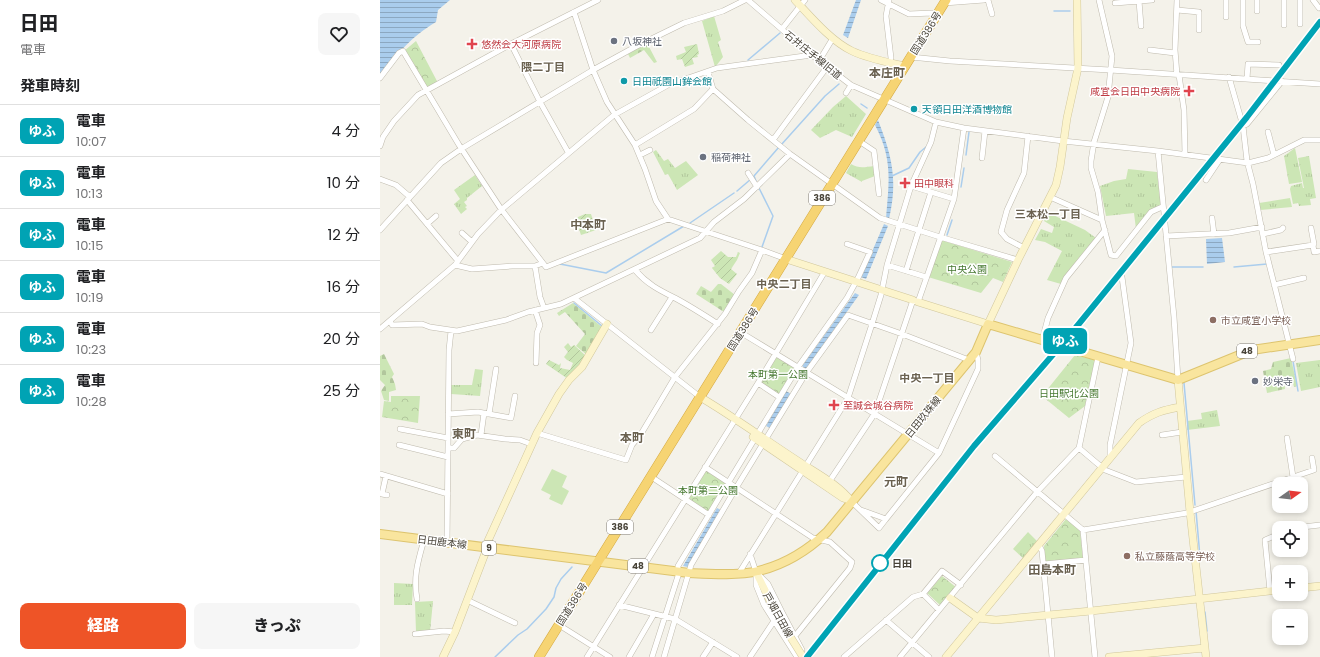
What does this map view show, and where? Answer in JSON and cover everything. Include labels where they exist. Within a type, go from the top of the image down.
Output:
[{"type":"highway","name":"国道386号","points":[[539,657],[945,2]]},
{"type":"main road","points":[[988,324],[1178,380]]},
{"type":"main road","name":"日田玖珠線","points":[[599,562],[643,566],[689,573],[739,573],[756,572],[798,554],[827,532],[908,435],[976,352],[988,324]]},
{"type":"main road","name":"48","points":[[1178,380],[1244,352],[1320,340]]},
{"type":"main road","name":"日田鹿本線","points":[[380,534],[599,562]]},
{"type":"street","points":[[380,146],[383,137],[394,121],[418,95],[425,90],[598,0]]},
{"type":"street","points":[[380,230],[441,163],[461,149],[593,70],[635,47],[684,23],[723,11],[746,0]]},
{"type":"street","name":"石井庄手線旧道","points":[[746,0],[819,61],[846,81],[848,89],[884,100],[936,122],[985,131],[1185,154],[1248,163]]},
{"type":"street","points":[[795,0],[802,2],[836,35],[845,41],[874,55],[891,58],[905,66]]},
{"type":"street","points":[[881,0],[888,2],[909,14],[932,13],[937,15]]},
{"type":"street","points":[[945,2],[984,0]]},
{"type":"street","points":[[988,0],[992,14]]},
{"type":"street","points":[[574,12],[593,70],[607,102],[614,115],[635,145],[640,155],[656,202],[668,219],[762,250],[824,273],[988,324],[1056,185],[1063,141],[1078,68],[1077,0]]},
{"type":"street","points":[[1099,0],[1112,56],[1108,97],[1094,144],[1091,168],[1098,192],[1102,220],[1111,255],[1116,256],[1151,212],[1162,207]]},
{"type":"street","points":[[1115,3],[1152,0]]},
{"type":"street","points":[[1177,0],[1175,53],[1184,110],[1185,154]]},
{"type":"street","points":[[1226,0],[1226,17]]},
{"type":"street","points":[[1242,0],[1243,26],[1248,42],[1258,42]]},
{"type":"street","points":[[1257,0],[1257,11]]},
{"type":"street","points":[[1284,0],[1284,25]]},
{"type":"street","points":[[1300,0],[1300,24]]},
{"type":"street","points":[[1313,0],[1319,8]]},
{"type":"street","points":[[1139,1],[1141,26]]},
{"type":"street","points":[[782,29],[802,2]]},
{"type":"street","points":[[802,2],[833,38],[851,50],[873,59],[905,66]]},
{"type":"street","points":[[888,2],[886,16],[891,58]]},
{"type":"street","points":[[1177,10],[1199,12],[1199,30]]},
{"type":"street","points":[[819,61],[833,38]]},
{"type":"street","points":[[511,44],[540,102],[568,152]]},
{"type":"street","points":[[380,78],[403,50],[425,90],[461,149],[501,210],[546,267],[668,219]]},
{"type":"street","points":[[1150,50],[1175,53]]},
{"type":"street","points":[[380,329],[456,263],[472,242],[501,210],[568,152],[614,115],[668,85],[717,68],[812,55]]},
{"type":"street","points":[[911,57],[950,61],[1229,77],[1320,84]]},
{"type":"street","points":[[1247,79],[1248,64],[1279,65]]},
{"type":"street","points":[[773,140],[828,67]]},
{"type":"street","points":[[708,72],[713,89],[773,140],[831,184],[883,219],[1018,260]]},
{"type":"street","points":[[1229,77],[1242,126],[1266,252],[1293,359]]},
{"type":"street","points":[[1242,126],[1247,124],[1282,81]]},
{"type":"street","points":[[635,145],[694,108],[713,89]]},
{"type":"street","points":[[739,573],[848,398],[872,324],[882,290],[887,265],[911,186],[931,142],[936,122]]},
{"type":"street","points":[[829,482],[875,413],[902,334],[926,278],[954,199],[964,128]]},
{"type":"street","points":[[982,158],[985,131]]},
{"type":"street","points":[[1268,132],[1274,155]]},
{"type":"street","points":[[1024,248],[1007,239],[1001,232],[1008,210],[1024,173],[1028,136]]},
{"type":"street","points":[[1248,163],[1268,158],[1304,140],[1320,140]]},
{"type":"street","points":[[859,141],[874,151],[879,194]]},
{"type":"street","points":[[640,155],[650,150]]},
{"type":"street","points":[[1158,151],[1186,477],[1206,657]]},
{"type":"street","points":[[390,321],[392,325],[422,324],[430,327],[457,331],[506,320],[534,310],[561,304],[700,238],[714,222],[757,187],[790,154]]},
{"type":"street","points":[[1206,180],[1220,159]]},
{"type":"street","points":[[750,176],[757,187]]},
{"type":"street","points":[[380,179],[396,185],[408,198],[456,263],[472,269],[536,266],[543,263]]},
{"type":"street","points":[[911,186],[954,199]]},
{"type":"street","points":[[906,271],[931,192]]},
{"type":"street","points":[[1050,197],[1102,220]]},
{"type":"street","points":[[427,224],[436,216]]},
{"type":"street","points":[[1212,218],[1214,234]]},
{"type":"street","points":[[1166,236],[1230,233],[1262,227]]},
{"type":"street","points":[[1263,234],[1281,230],[1283,228]]},
{"type":"street","points":[[1311,228],[1314,252],[1320,251]]},
{"type":"street","points":[[1043,337],[1048,318],[1066,278],[1105,230]]},
{"type":"street","points":[[462,233],[472,242]]},
{"type":"street","points":[[652,657],[678,576],[678,566],[779,397],[798,367],[847,298],[856,282],[870,252],[847,244]]},
{"type":"street","points":[[1266,252],[1312,245]]},
{"type":"street","points":[[537,432],[626,460],[632,445],[641,434],[675,377],[718,324],[752,273],[762,250]]},
{"type":"street","points":[[887,265],[926,278]]},
{"type":"street","points":[[536,266],[540,297],[544,308]]},
{"type":"street","points":[[635,270],[644,280],[664,294],[672,297],[718,324]]},
{"type":"street","points":[[587,657],[758,383],[824,273]]},
{"type":"street","points":[[1110,457],[1110,445],[1131,343],[1122,277]]},
{"type":"street","points":[[1274,285],[1304,278]]},
{"type":"street","points":[[651,330],[672,297]]},
{"type":"street","points":[[574,298],[700,397],[804,468],[843,498],[852,502]]},
{"type":"street","points":[[534,310],[540,324],[537,333],[536,363]]},
{"type":"street","points":[[664,657],[691,565],[806,372],[848,315],[969,360]]},
{"type":"street","points":[[443,657],[455,632],[486,551],[487,543],[531,444],[559,394],[569,380],[582,367],[607,324]]},
{"type":"street","points":[[1008,330],[1013,328],[1127,364]]},
{"type":"street","points":[[448,543],[448,414],[449,350],[451,331]]},
{"type":"street","points":[[740,332],[939,453]]},
{"type":"street","points":[[804,468],[829,482],[846,494],[852,502],[879,528],[939,453],[978,369],[976,352]]},
{"type":"street","points":[[900,657],[1038,492],[1079,448],[1098,357]]},
{"type":"street","points":[[481,435],[496,369]]},
{"type":"street","points":[[758,383],[779,397]]},
{"type":"street","points":[[448,414],[478,412],[511,418],[515,396]]},
{"type":"street","points":[[946,657],[1139,423],[1147,417],[1160,411],[1180,407]]},
{"type":"street","points":[[400,430],[448,438]]},
{"type":"street","points":[[1162,435],[1182,432]]},
{"type":"street","points":[[448,448],[454,448],[462,439],[476,435],[520,440],[531,444]]},
{"type":"street","points":[[1287,438],[1293,477],[1314,470],[1312,458]]},
{"type":"street","points":[[399,445],[448,457]]},
{"type":"street","points":[[1079,448],[1105,470],[1136,482],[1186,477]]},
{"type":"street","points":[[994,456],[1083,530],[1095,657]]},
{"type":"street","points":[[705,467],[813,538],[820,538],[830,542],[852,562],[850,568],[795,636]]},
{"type":"street","points":[[380,474],[448,494]]},
{"type":"street","points":[[386,476],[382,494],[387,495]]},
{"type":"street","points":[[650,476],[709,515]]},
{"type":"street","points":[[1083,530],[1190,512],[1272,484]]},
{"type":"street","points":[[861,510],[886,519]]},
{"type":"street","points":[[1308,526],[1320,525]]},
{"type":"street","points":[[950,598],[978,618],[996,620],[1270,591],[1265,540],[1272,537]]},
{"type":"street","points":[[417,599],[414,585],[418,559],[424,540]]},
{"type":"street","points":[[1039,545],[1042,551],[1044,564],[1052,657]]},
{"type":"street","points":[[750,554],[756,572],[768,584],[802,650],[798,657]]},
{"type":"street","points":[[1044,564],[1086,560]]},
{"type":"street","points":[[844,657],[914,597],[923,594],[942,571],[961,585]]},
{"type":"street","name":"戸畑日田線","points":[[756,572],[776,619],[803,657]]},
{"type":"street","points":[[1308,587],[1320,586]]},
{"type":"street","points":[[923,594],[939,610]]},
{"type":"street","points":[[467,600],[515,623]]},
{"type":"street","points":[[619,605],[676,619],[737,657]]},
{"type":"street","points":[[629,657],[654,614]]},
{"type":"street","points":[[750,657],[776,619],[798,657]]},
{"type":"street","points":[[886,620],[929,657]]},
{"type":"street","points":[[559,625],[610,657]]},
{"type":"street","points":[[415,634],[455,632]]},
{"type":"street","points":[[703,657],[712,642]]},
{"type":"street","points":[[1109,657],[1166,654],[1205,648]]},
{"type":"green space","points":[[714,16],[721,40],[718,42],[723,57],[715,67],[702,21]]},
{"type":"green space","points":[[416,41],[438,83],[425,90],[404,51]]},
{"type":"green space","points":[[647,43],[657,62],[654,63],[644,50],[630,58],[628,54]]},
{"type":"green space","points":[[697,44],[699,54],[697,55],[698,57],[692,58],[694,64],[685,67],[682,59],[677,60],[676,56],[686,52],[684,47]]},
{"type":"green space","points":[[846,96],[866,114],[852,137],[836,130],[820,138],[811,130]]},
{"type":"green space","points":[[1295,148],[1302,182],[1289,184],[1284,156]]},
{"type":"green space","points":[[656,150],[664,161],[668,159],[675,168],[686,161],[698,175],[677,190],[668,174],[665,175],[653,152]]},
{"type":"green space","points":[[1309,156],[1316,198],[1310,199],[1311,205],[1299,206],[1298,203],[1293,204],[1290,189],[1291,186],[1302,183],[1304,188],[1298,158]]},
{"type":"green space","points":[[851,164],[859,167],[874,166],[875,176],[862,182],[846,173]]},
{"type":"green space","points":[[1128,169],[1157,172],[1161,205],[1136,229],[1134,213],[1106,216],[1100,186],[1126,179]]},
{"type":"green space","points":[[475,175],[482,186],[464,202],[467,209],[461,214],[454,204],[460,199],[454,190]]},
{"type":"green space","points":[[1290,198],[1292,207],[1260,210],[1259,203]]},
{"type":"green space","points":[[1049,213],[1085,230],[1096,238],[1061,284],[1047,280],[1062,251],[1045,242],[1035,240],[1041,229],[1052,233],[1054,227],[1044,221]]},
{"type":"green space","points":[[585,214],[591,214],[596,230],[581,235],[576,220],[578,217]]},
{"type":"green space","name":"中央公園","points":[[941,240],[1012,262],[1003,282],[993,278],[981,293],[928,277]]},
{"type":"green space","points":[[721,251],[728,257],[736,257],[738,252],[740,253],[731,269],[737,274],[729,284],[720,278],[712,268],[715,266],[711,260]]},
{"type":"green space","points":[[718,284],[721,284],[735,295],[724,312],[696,294],[701,286],[711,292]]},
{"type":"green space","points":[[573,303],[603,328],[587,355],[576,346],[585,334],[565,312],[559,316],[557,313]]},
{"type":"green space","points":[[568,343],[571,347],[574,345],[586,356],[568,379],[546,364],[549,360],[559,365],[561,363],[560,368],[570,370],[573,363],[564,357],[568,352],[564,347]]},
{"type":"green space","points":[[384,354],[394,374],[392,377],[396,390],[389,392],[389,401],[384,400],[381,391],[385,385],[380,380],[380,356]]},
{"type":"green space","name":"本町第一公園","points":[[777,355],[795,367],[779,394],[760,383]]},
{"type":"green space","name":"日田駅北公園","points":[[1075,355],[1095,360],[1085,406],[1069,418],[1042,396]]},
{"type":"green space","points":[[1291,358],[1297,386],[1294,387],[1292,379],[1284,380],[1285,389],[1267,393],[1263,371],[1271,369],[1273,362]]},
{"type":"green space","points":[[1320,360],[1320,387],[1301,391],[1296,363]]},
{"type":"green space","points":[[475,369],[483,370],[480,396],[451,394],[451,385],[472,385]]},
{"type":"green space","points":[[391,396],[420,396],[418,423],[382,417],[384,401],[391,402]]},
{"type":"green space","points":[[1217,410],[1220,426],[1187,430],[1187,421],[1202,419],[1201,413]]},
{"type":"green space","points":[[552,469],[567,476],[562,487],[569,491],[562,505],[549,499],[551,495],[541,490]]},
{"type":"green space","name":"本町第二公園","points":[[706,471],[725,482],[710,511],[707,511],[689,499]]},
{"type":"green space","points":[[1066,519],[1080,530],[1083,559],[1045,562],[1044,546]]},
{"type":"green space","points":[[1028,532],[1038,542],[1024,559],[1013,549]]},
{"type":"green space","points":[[942,576],[957,588],[941,606],[927,593]]},
{"type":"green space","points":[[394,583],[413,584],[412,605],[394,605]]},
{"type":"green space","points":[[433,601],[430,632],[416,632],[415,602]]},
{"type":"water","points":[[380,0],[450,0],[438,10],[436,22],[405,46],[380,76]]},
{"type":"water","points":[[856,0],[861,0],[848,38],[843,35]]},
{"type":"water","points":[[878,120],[887,145],[892,168],[893,192],[889,219],[886,218],[889,182],[887,160],[881,137],[875,125]]},
{"type":"water","points":[[884,224],[888,226],[866,279],[861,277]]},
{"type":"water","points":[[1222,238],[1225,262],[1207,264],[1206,239]]},
{"type":"water","points":[[855,293],[859,295],[806,369],[802,366]]},
{"type":"water","points":[[786,391],[791,394],[770,428],[766,426]]},
{"type":"water","points":[[717,508],[721,510],[688,567],[683,566]]},
{"type":"waterway","points":[[1054,11],[1070,11]]},
{"type":"waterway","points":[[748,60],[780,33]]},
{"type":"waterway","points":[[781,145],[825,96],[839,84]]},
{"type":"waterway","points":[[861,104],[867,108]]},
{"type":"waterway","points":[[966,155],[969,132]]},
{"type":"waterway","points":[[756,181],[754,176],[779,147]]},
{"type":"waterway","points":[[892,176],[909,168],[920,152],[926,147]]},
{"type":"waterway","points":[[961,187],[964,168]]},
{"type":"waterway","points":[[737,191],[751,179]]},
{"type":"waterway","points":[[759,188],[773,216],[762,247]]},
{"type":"waterway","points":[[690,223],[734,193]]},
{"type":"waterway","points":[[947,235],[952,220]]},
{"type":"waterway","points":[[560,264],[606,273],[684,226]]},
{"type":"waterway","points":[[1234,267],[1267,264]]},
{"type":"waterway","points":[[1171,267],[1203,267]]},
{"type":"waterway","points":[[574,303],[602,326]]},
{"type":"waterway","points":[[1293,361],[1298,391]]},
{"type":"waterway","points":[[1184,383],[1195,505]]},
{"type":"waterway","points":[[1196,511],[1200,557]]},
{"type":"waterway","points":[[495,657],[518,635],[527,629],[546,609],[554,597],[556,588],[561,579],[572,567]]},
{"type":"waterway","points":[[1205,612],[1207,631]]},
{"type":"railway","points":[[807,657],[891,549],[975,446],[1069,337],[1247,117],[1320,22]]},
{"type":"train","name":"ゆふ","points":[[807,657],[882,560],[974,446],[1044,367],[1206,168],[1280,76],[1320,22]]},
{"type":"place","name":"八坂神社","points":[[614,41]]},
{"type":"place","name":"悠然会大河原病院","points":[[472,44]]},
{"type":"place","name":"日田祇園山鉾会館","points":[[624,81]]},
{"type":"place","name":"咸宜会日田中央病院","points":[[1189,91]]},
{"type":"place","name":"天領日田洋酒博物館","points":[[914,109]]},
{"type":"place","name":"稲荷神社","points":[[703,157]]},
{"type":"place","name":"田中眼科","points":[[905,183]]},
{"type":"place","name":"市立咸宜小学校","points":[[1213,320]]},
{"type":"place","name":"妙栄寺","points":[[1255,381]]},
{"type":"place","name":"至誠会城谷病院","points":[[834,405]]},
{"type":"place","name":"私立藤蔭高等学校","points":[[1127,556]]},
{"type":"place","name":"日田","points":[[880,563]]},
{"type":"district","name":"隈二丁目","points":[[543,67]]},
{"type":"district","name":"本庄町","points":[[887,72]]},
{"type":"district","name":"三本松一丁目","points":[[1048,214]]},
{"type":"district","name":"中本町","points":[[588,224]]},
{"type":"district","name":"中央二丁目","points":[[784,284]]},
{"type":"district","name":"中央一丁目","points":[[927,378]]},
{"type":"district","name":"東町","points":[[464,433]]},
{"type":"district","name":"本町","points":[[632,437]]},
{"type":"district","name":"元町","points":[[896,481]]},
{"type":"district","name":"田島本町","points":[[1052,569]]}]
